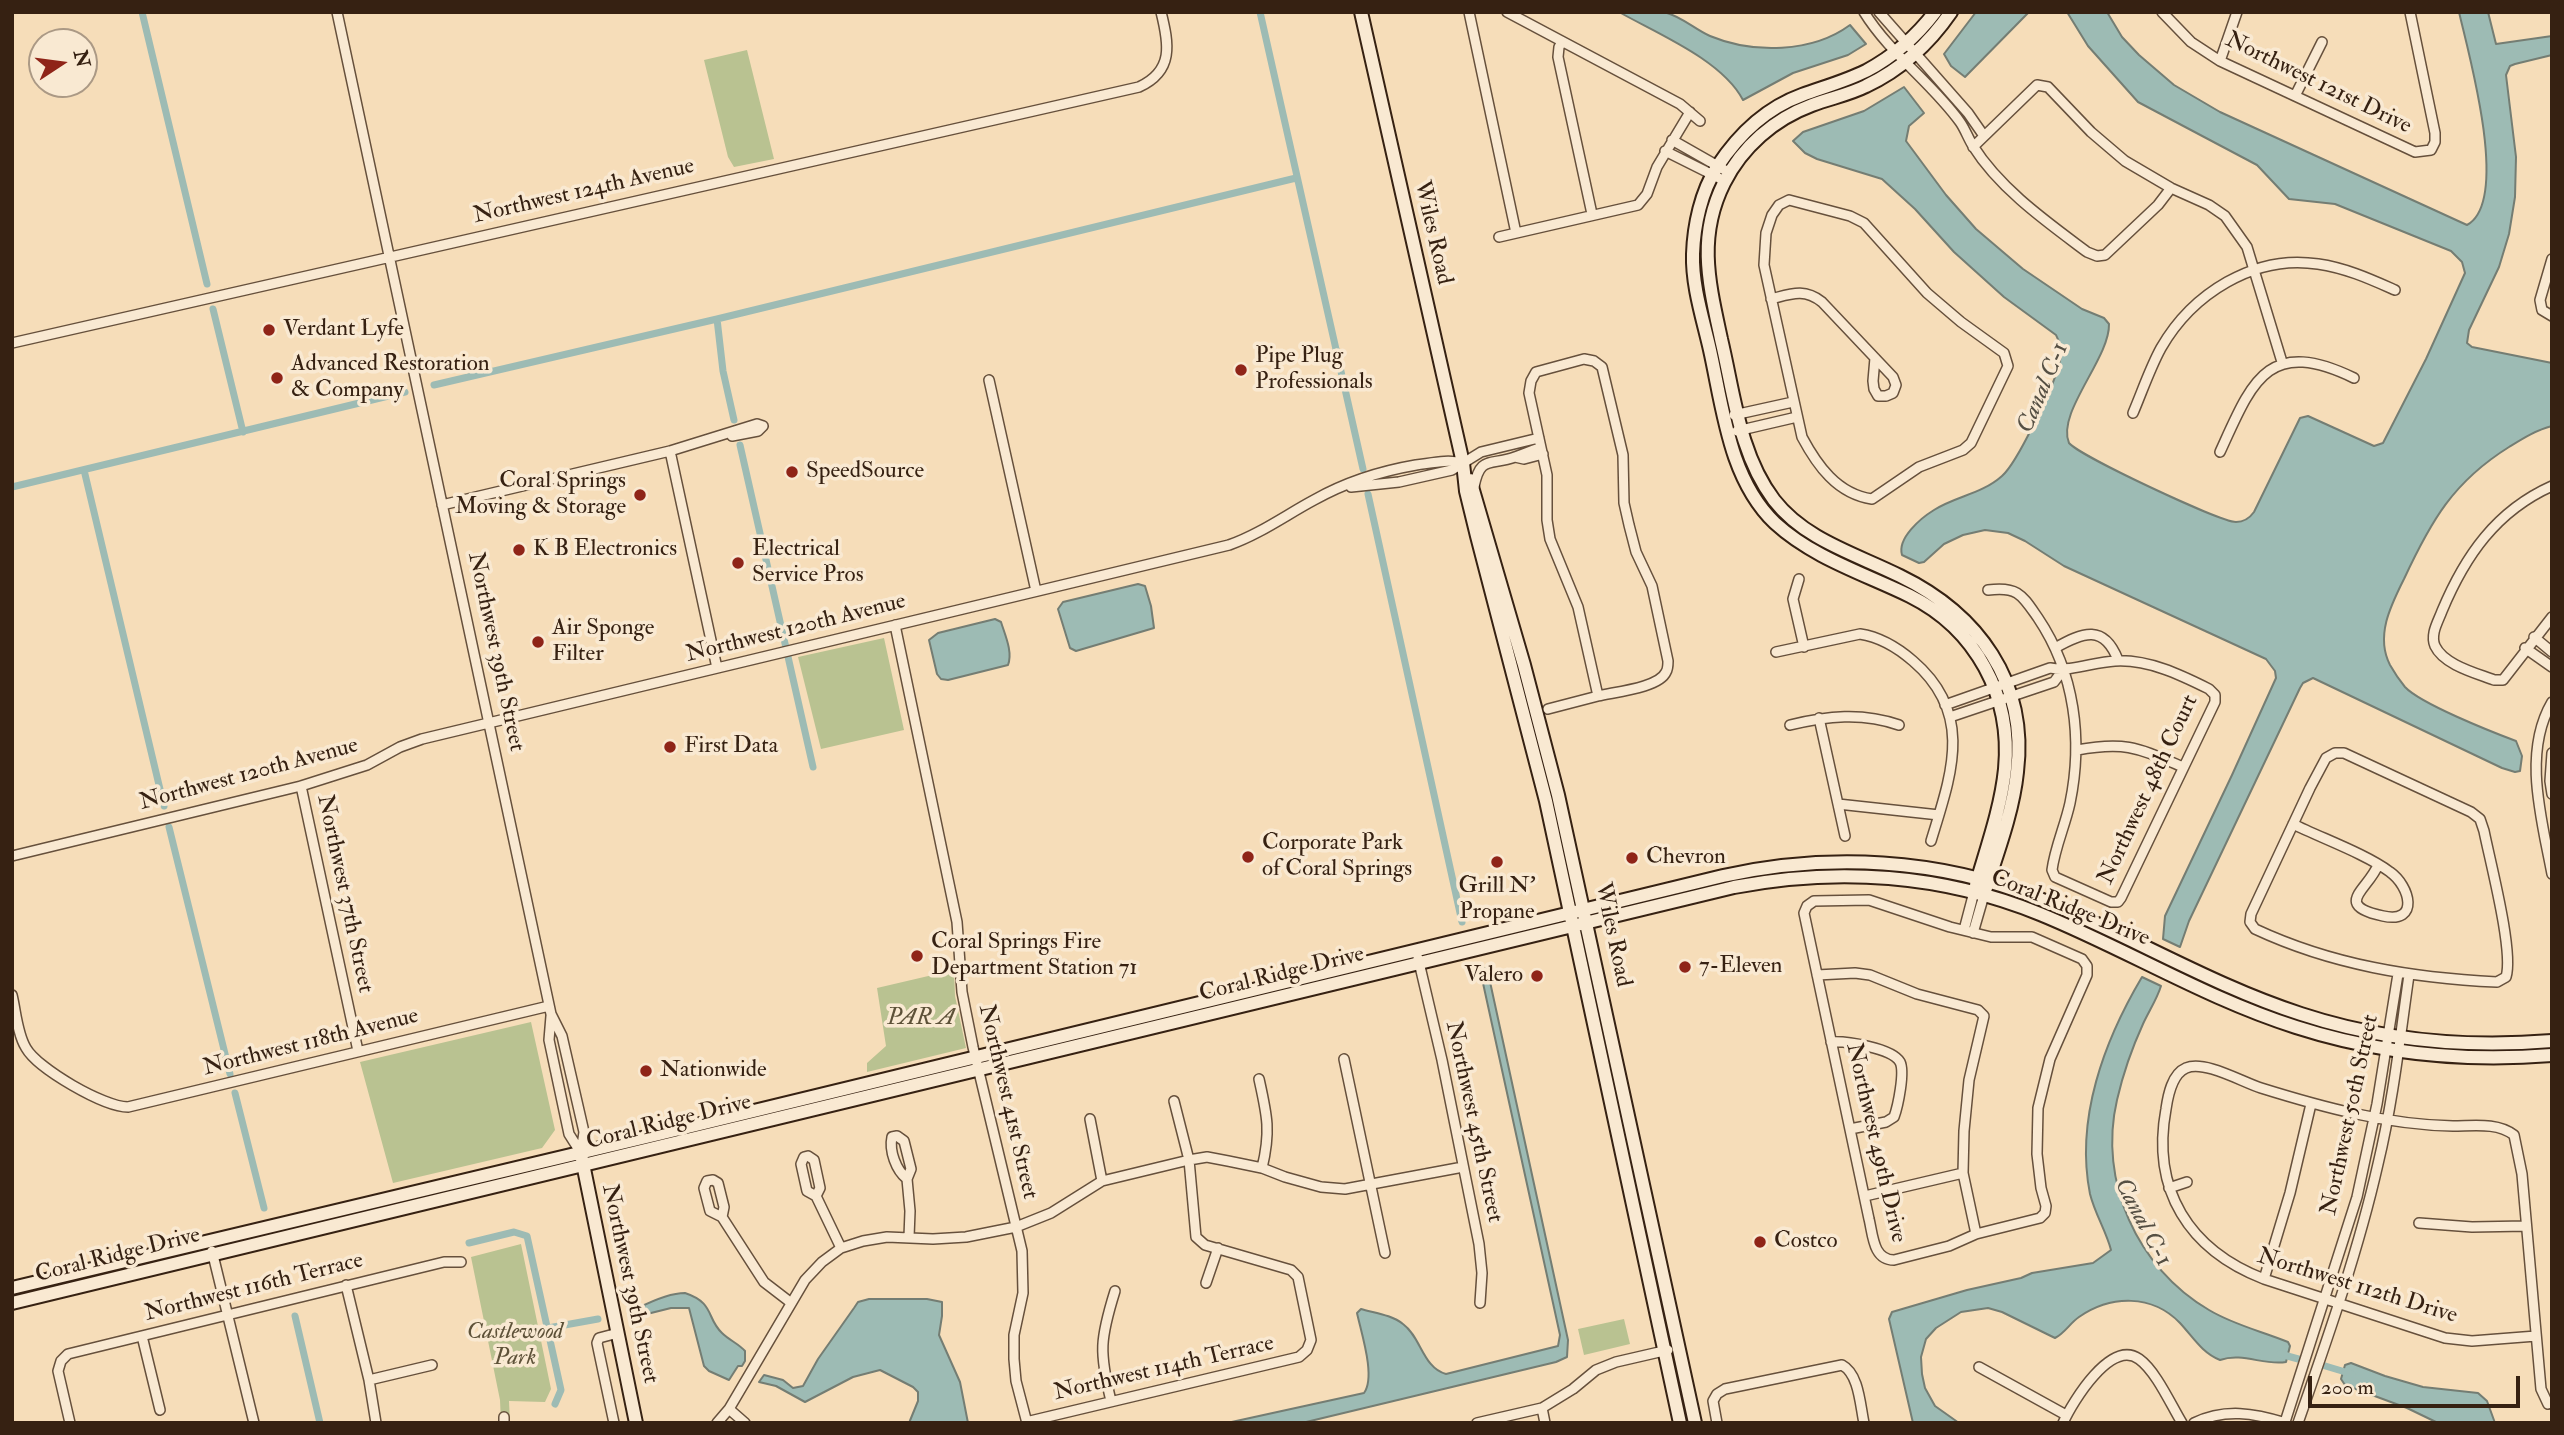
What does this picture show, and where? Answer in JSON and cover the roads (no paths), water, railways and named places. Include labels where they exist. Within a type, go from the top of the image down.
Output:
[{"type":"main road","name":"Wiles Road","points":[[1361,12],[1463,463],[1466,491],[1546,801],[1680,1423]]},
{"type":"main road","points":[[1912,48],[1935,12]]},
{"type":"main road","points":[[1731,416],[1707,265],[1708,229],[1727,177],[1754,142],[1788,116],[1864,87],[1951,12]]},
{"type":"main road","points":[[1901,57],[1802,95],[1770,111],[1745,131],[1715,170],[1698,217],[1693,255],[1696,289],[1735,431],[1760,480],[1785,513],[1824,541],[1919,586],[1964,620],[1985,643],[2018,731],[2017,775],[1979,894]]},
{"type":"main road","name":"Wiles Road","points":[[1463,463],[1474,489],[1537,712],[1585,909],[1695,1423]]},
{"type":"main road","name":"Coral Ridge Drive","points":[[1572,920],[1585,909],[1744,871],[1796,864],[1853,862],[1927,868],[1983,880],[2063,908],[2275,1005],[2325,1021],[2394,1037],[2464,1044],[2552,1041]]},
{"type":"main road","name":"Coral Ridge Drive","points":[[12,1303],[365,1218],[582,1159],[1572,920],[1588,923],[1734,887],[1800,877],[1891,877],[1979,894],[2052,919],[2241,1007],[2338,1039],[2392,1051],[2485,1058],[2552,1055]]},
{"type":"main road","name":"Coral Ridge Drive","points":[[12,1288],[385,1199],[582,1159]]},
{"type":"main road","name":"Northwest 39th Street","points":[[582,1159],[636,1423]]},
{"type":"main road","points":[[365,1218],[379,1208],[385,1199]]},
{"type":"street","name":"Northwest 39th Street","points":[[337,12],[550,1010],[562,1036],[584,1132],[582,1159]]},
{"type":"street","name":"Northwest 124th Avenue","points":[[12,343],[1139,87],[1152,81],[1161,72],[1166,59],[1168,45],[1161,12]]},
{"type":"street","points":[[1469,12],[1516,233]]},
{"type":"street","points":[[1507,12],[1679,104],[1700,121]]},
{"type":"street","points":[[1864,12],[1961,122],[1973,147],[2001,179],[2029,206],[2087,252],[2097,256],[2105,255],[2158,205],[2171,188]]},
{"type":"street","points":[[1879,12],[1984,136]]},
{"type":"street","name":"Northwest 121st Drive","points":[[2162,12],[2191,42],[2220,61],[2415,152],[2431,150],[2435,133],[2410,12]]},
{"type":"street","points":[[2220,61],[2237,12]]},
{"type":"street","points":[[1562,42],[1558,57],[1592,214]]},
{"type":"street","points":[[2295,96],[2322,42]]},
{"type":"street","points":[[1973,147],[2027,93],[2037,85],[2043,85],[2125,161],[2171,188],[2209,205],[2224,216],[2248,247],[2282,362]]},
{"type":"street","points":[[1499,237],[1638,205],[1643,200],[1665,151],[1690,112]]},
{"type":"street","points":[[1672,140],[1727,177]]},
{"type":"street","points":[[1665,151],[1715,170]]},
{"type":"street","points":[[1789,200],[1799,202],[1812,208],[1850,216],[1864,223],[1927,293],[2004,353],[2007,359],[2008,366],[1971,443],[1963,450],[1919,467],[1872,499],[1849,491],[1830,478],[1814,460],[1802,437],[1771,299],[1764,265],[1766,233],[1772,215],[1779,205],[1789,200]]},
{"type":"street","points":[[2552,259],[2540,300],[2542,310],[2552,316]]},
{"type":"street","points":[[2133,413],[2161,349],[2185,315],[2216,289],[2255,269],[2284,263],[2315,263],[2339,268],[2395,290]]},
{"type":"street","points":[[1771,299],[1795,293],[1811,294],[1875,358]]},
{"type":"street","points":[[1548,709],[1660,680],[1666,672],[1668,661],[1652,586],[1636,552],[1624,503],[1623,455],[1602,367],[1594,360],[1584,359],[1536,372],[1529,393],[1549,494],[1547,520],[1550,539],[1578,607],[1598,696]]},
{"type":"street","points":[[2220,452],[2243,400],[2254,384],[2282,362],[2310,362],[2354,377]]},
{"type":"street","points":[[989,380],[1036,591]]},
{"type":"street","points":[[1731,416],[1793,402]]},
{"type":"street","points":[[1735,431],[1797,417]]},
{"type":"street","points":[[442,505],[670,451],[717,437]]},
{"type":"street","points":[[1515,457],[1525,446]]},
{"type":"street","points":[[1463,463],[1481,452],[1525,446],[1541,447]]},
{"type":"street","points":[[1474,489],[1482,465],[1515,457],[1524,459],[1541,447]]},
{"type":"street","points":[[670,451],[717,668]]},
{"type":"street","name":"Northwest 120th Avenue","points":[[12,856],[301,786],[366,765],[422,739],[1238,541],[1339,488],[1394,469],[1450,460],[1463,463]]},
{"type":"street","points":[[2552,486],[2522,501],[2495,524],[2470,555],[2433,633],[2434,644],[2441,656],[2494,680],[2503,680],[2509,675],[2525,648],[2552,617]]},
{"type":"street","points":[[1799,579],[1793,599],[1804,646]]},
{"type":"street","points":[[1988,590],[2007,587],[2015,590],[2026,600],[2055,648],[2072,700],[2077,750],[2113,744],[2127,746],[2183,767]]},
{"type":"street","name":"Northwest 41st Street","points":[[895,625],[957,922],[962,992],[1022,1251],[1023,1293],[1014,1335],[1014,1359],[1016,1381],[1027,1422]]},
{"type":"street","points":[[1776,653],[1860,634],[1872,636],[1899,650],[1927,673],[1950,717],[1954,759],[1931,841]]},
{"type":"street","points":[[1945,705],[2050,668],[2063,670],[2118,660],[2113,648],[2105,639],[2095,634],[2084,634],[2055,648]]},
{"type":"street","points":[[2533,638],[2548,649],[2537,656]]},
{"type":"street","points":[[2525,648],[2552,667]]},
{"type":"street","name":"Northwest 48th Court","points":[[2077,750],[2073,789],[2052,870],[2055,877],[2111,902],[2118,902],[2215,702],[2209,689],[2180,675],[2137,662],[2118,660]]},
{"type":"street","points":[[1950,717],[2054,682],[2063,670]]},
{"type":"street","points":[[2552,702],[2538,744],[2537,774],[2537,793],[2552,874]]},
{"type":"street","points":[[1790,725],[1818,718],[1849,716],[1885,720],[1899,725]]},
{"type":"street","points":[[1818,718],[1845,836]]},
{"type":"street","points":[[2335,752],[2344,753],[2471,812],[2480,819],[2484,831],[2504,932],[2509,967],[2506,977],[2497,982],[2398,974],[2307,951],[2255,929],[2250,922],[2251,914],[2292,824],[2326,758],[2335,752]]},
{"type":"street","points":[[2552,753],[2552,794]]},
{"type":"street","name":"Northwest 37th Street","points":[[301,786],[358,1051]]},
{"type":"street","points":[[1838,804],[1939,815]]},
{"type":"street","points":[[2292,824],[2378,865],[2392,873],[2406,893],[2408,904],[2406,912],[2401,916],[2394,918],[2367,912],[2360,909],[2357,903],[2359,891],[2373,877],[2378,865]]},
{"type":"street","points":[[1968,932],[1979,894]]},
{"type":"street","name":"Northwest 49th Drive","points":[[1870,900],[1968,932],[1991,937],[2032,937],[2082,959],[2087,966],[2087,975],[2050,1059],[2038,1108],[2038,1154],[2045,1213],[2039,1219],[1976,1234],[1949,1246],[1886,1259],[1879,1255],[1875,1247],[1804,913],[1807,906],[1814,901],[1870,900]]},
{"type":"street","name":"Northwest 45th Street","points":[[1418,957],[1479,1244],[1482,1273],[1480,1303]]},
{"type":"street","name":"Northwest 50th Street","points":[[2298,1423],[2340,1303],[2369,1201],[2387,1119],[2398,974]]},
{"type":"street","points":[[1817,975],[1870,975],[1917,994],[1978,1010],[1984,1016],[1969,1080],[1964,1131],[1963,1173],[1976,1234]]},
{"type":"street","name":"Northwest 50th Street","points":[[2394,1037],[2409,975]]},
{"type":"street","name":"Northwest 118th Avenue","points":[[12,995],[25,1048],[39,1062],[108,1104],[128,1107],[358,1051],[550,1010]]},
{"type":"street","name":"Northwest 39th Street","points":[[550,1010],[549,1040],[569,1134],[582,1159]]},
{"type":"street","points":[[1831,1042],[1850,1041],[1895,1056],[1901,1063],[1902,1072],[1894,1117],[1885,1122],[1850,1129]]},
{"type":"street","name":"Northwest 50th Street","points":[[2286,1423],[2357,1197],[2374,1117],[2392,1051]]},
{"type":"street","points":[[1344,1059],[1385,1253]]},
{"type":"street","name":"Northwest 112th Drive","points":[[2311,1104],[2202,1066],[2189,1067],[2176,1076],[2168,1098],[2163,1126],[2162,1156],[2169,1188],[2179,1212],[2194,1234],[2215,1253],[2239,1269],[2445,1338],[2472,1340],[2536,1336]]},
{"type":"street","points":[[1259,1079],[1269,1126],[1268,1145],[1262,1168]]},
{"type":"street","points":[[1174,1101],[1189,1160],[1196,1237],[1205,1244],[1218,1248],[1206,1283]]},
{"type":"street","points":[[2264,1279],[2290,1193],[2311,1104],[2387,1119],[2445,1126],[2498,1127],[2514,1135],[2522,1174],[2540,1389],[2548,1404]]},
{"type":"street","points":[[1090,1119],[1102,1181]]},
{"type":"street","points":[[717,1423],[729,1409],[805,1280],[822,1262],[841,1248],[863,1241],[909,1237],[966,1237],[1016,1227],[1051,1213],[1102,1181],[1207,1157],[1262,1168],[1321,1187],[1345,1189],[1463,1167]]},
{"type":"street","points":[[1865,1196],[1963,1173]]},
{"type":"street","points":[[906,1179],[910,1211],[909,1237]]},
{"type":"street","points":[[2169,1188],[2187,1182]]},
{"type":"street","points":[[816,1196],[841,1248]]},
{"type":"street","points":[[722,1217],[764,1282],[790,1302]]},
{"type":"street","points":[[2419,1223],[2472,1227],[2526,1226]]},
{"type":"street","points":[[210,1240],[254,1423]]},
{"type":"street","name":"Northwest 114th Terrace","points":[[1027,1422],[1299,1357],[1311,1340],[1298,1277],[1291,1269],[1218,1248]]},
{"type":"street","name":"Northwest 116th Terrace","points":[[70,1423],[58,1371],[61,1361],[68,1354],[444,1262],[461,1262]]},
{"type":"street","points":[[346,1285],[369,1380],[376,1423]]},
{"type":"street","points":[[1111,1401],[1101,1352],[1115,1291]]},
{"type":"street","points":[[614,1423],[597,1342],[599,1338],[618,1333]]},
{"type":"street","points":[[142,1336],[160,1410]]},
{"type":"street","points":[[1477,1423],[1542,1408],[1573,1389],[1596,1370],[1616,1362],[1679,1348]]},
{"type":"street","points":[[1979,1367],[2064,1419],[2078,1394],[2111,1359],[2131,1354],[2149,1369],[2182,1423]]},
{"type":"street","points":[[369,1380],[432,1365]]},
{"type":"street","points":[[1717,1423],[1713,1401],[1717,1394],[1725,1389],[1842,1365],[1849,1369],[1854,1377],[1864,1423]]},
{"type":"street","points":[[1542,1408],[1545,1423]]},
{"type":"street","points":[[729,1409],[745,1423]]},
{"type":"street","points":[[2194,1423],[2234,1412],[2260,1415],[2286,1423]]},
{"type":"water","points":[[1619,12],[1667,13],[1710,36],[1745,46],[1800,46],[1835,34],[1850,25],[1866,44],[1848,55],[1793,73],[1743,100],[1720,72],[1705,60]]},
{"type":"water","points":[[1976,12],[2029,12],[1965,77],[1951,66],[1944,54]]},
{"type":"water","points":[[2067,12],[2107,12],[2122,37],[2174,85],[2220,112],[2467,225],[2480,211],[2486,187],[2486,158],[2477,91],[2459,12],[2488,12],[2496,44],[2552,36],[2552,55],[2510,66],[2506,75],[2516,157],[2515,197],[2509,234],[2499,267],[2469,330],[2467,343],[2472,347],[2552,363],[2552,426],[2509,447],[2458,489],[2424,539],[2399,589],[2384,632],[2390,665],[2405,687],[2441,709],[2516,741],[2522,756],[2520,771],[2502,768],[2313,678],[2303,683],[2189,921],[2180,947],[2163,939],[2165,916],[2276,678],[2275,671],[2266,659],[2064,566],[2008,533],[1985,530],[1963,535],[1944,544],[1924,562],[1919,563],[1902,555],[1901,549],[1906,535],[1923,518],[1942,505],[1986,487],[2009,468],[2034,424],[2059,366],[2061,350],[2056,335],[2004,297],[1954,252],[1915,209],[1882,179],[1817,159],[1805,153],[1793,141],[1803,132],[1864,111],[1904,87],[1924,113],[1909,126],[1906,141],[1946,195],[1976,229],[2023,269],[2082,309],[2104,318],[2109,324],[2101,353],[2070,417],[2067,431],[2069,443],[2097,461],[2150,487],[2236,522],[2246,520],[2254,512],[2300,418],[2308,416],[2374,446],[2383,443],[2426,359],[2465,273],[2462,262],[2451,251],[2335,204],[2289,199],[2257,165],[2138,102],[2088,46]]},
{"type":"water","points":[[1138,584],[1145,586],[1154,628],[1076,651],[1070,648],[1058,609],[1063,602]]},
{"type":"water","points":[[995,619],[1001,622],[1006,638],[1010,655],[1008,665],[948,680],[941,679],[937,674],[929,640],[938,633]]},
{"type":"water","points":[[1487,968],[1568,1340],[1567,1357],[1556,1362],[1302,1423],[1227,1423],[1364,1393],[1369,1376],[1357,1313],[1361,1309],[1389,1316],[1403,1324],[1432,1365],[1446,1374],[1558,1346],[1560,1335],[1481,974],[1483,969]]},
{"type":"water","points":[[2142,977],[2161,986],[2128,1061],[2117,1100],[2113,1131],[2113,1161],[2129,1220],[2143,1246],[2162,1271],[2184,1292],[2218,1315],[2288,1342],[2290,1346],[2286,1362],[2237,1358],[2220,1360],[2203,1349],[2169,1314],[2157,1307],[2131,1301],[2091,1310],[2055,1338],[1988,1308],[1961,1312],[1936,1328],[1926,1339],[1921,1357],[1925,1388],[1935,1406],[1959,1423],[1913,1423],[1889,1319],[1892,1312],[2032,1273],[2093,1263],[2111,1250],[2090,1194],[2086,1137],[2096,1081],[2105,1054]]},
{"type":"water","points":[[685,1293],[701,1301],[722,1333],[745,1351],[745,1361],[742,1366],[738,1366],[729,1380],[704,1366],[689,1308],[671,1308],[643,1315],[639,1313],[638,1308],[649,1303]]},
{"type":"water","points":[[869,1299],[927,1299],[942,1302],[939,1335],[960,1382],[968,1423],[909,1423],[918,1401],[918,1392],[880,1370],[853,1377],[805,1402],[776,1386],[759,1382],[764,1375],[783,1380],[793,1388],[803,1386],[818,1359],[858,1302]]},
{"type":"water","points":[[2351,1363],[2423,1387],[2478,1393],[2487,1401],[2495,1423],[2438,1423],[2407,1408],[2345,1385],[2341,1379],[2345,1365]]},
{"type":"waterway","points":[[142,12],[207,284]]},
{"type":"waterway","points":[[1260,12],[1363,469]]},
{"type":"waterway","points":[[434,385],[1296,178]]},
{"type":"waterway","points":[[213,309],[243,432]]},
{"type":"waterway","points":[[717,319],[723,371],[734,420]]},
{"type":"waterway","points":[[12,487],[405,392]]},
{"type":"waterway","points":[[740,445],[813,767]]},
{"type":"waterway","points":[[84,470],[164,806]]},
{"type":"waterway","points":[[1368,494],[1462,922]]},
{"type":"waterway","points":[[169,827],[230,1074]]},
{"type":"waterway","points":[[235,1093],[264,1208]]},
{"type":"waterway","points":[[469,1243],[514,1232],[527,1236],[561,1390],[555,1404]]},
{"type":"waterway","points":[[295,1316],[320,1423]]},
{"type":"waterway","points":[[548,1328],[598,1319]]},
{"type":"waterway","name":"Canal C-1","points":[[2280,1354],[2302,1360]]},
{"type":"waterway","name":"Canal C-1","points":[[2322,1365],[2352,1374]]},
{"type":"place","name":"Verdant Lyfe","points":[[269,330]]},
{"type":"place","name":"Pipe Plug Professionals","points":[[1241,370]]},
{"type":"place","name":"Advanced Restoration & Company","points":[[277,378]]},
{"type":"place","name":"SpeedSource","points":[[792,472]]},
{"type":"place","name":"Coral Springs Moving & Storage","points":[[640,495]]},
{"type":"place","name":"K B Electronics","points":[[519,550]]},
{"type":"place","name":"Electrical Service Pros","points":[[738,563]]},
{"type":"place","name":"Air Sponge Filter","points":[[538,642]]},
{"type":"place","name":"First Data","points":[[670,747]]},
{"type":"place","name":"Corporate Park of Coral Springs","points":[[1248,857]]},
{"type":"place","name":"Chevron","points":[[1632,858]]},
{"type":"place","name":"Grill N' Propane","points":[[1497,862]]},
{"type":"place","name":"Coral Springs Fire Department Station 71","points":[[917,956]]},
{"type":"place","name":"7-Eleven","points":[[1685,967]]},
{"type":"place","name":"Valero","points":[[1537,976]]},
{"type":"place","name":"Nationwide","points":[[646,1071]]},
{"type":"place","name":"Costco","points":[[1760,1242]]},
{"type":"park label","name":"PAR A","points":[[921,1019]]},
{"type":"park label","name":"Castlewood Park","points":[[515,1346]]}]
